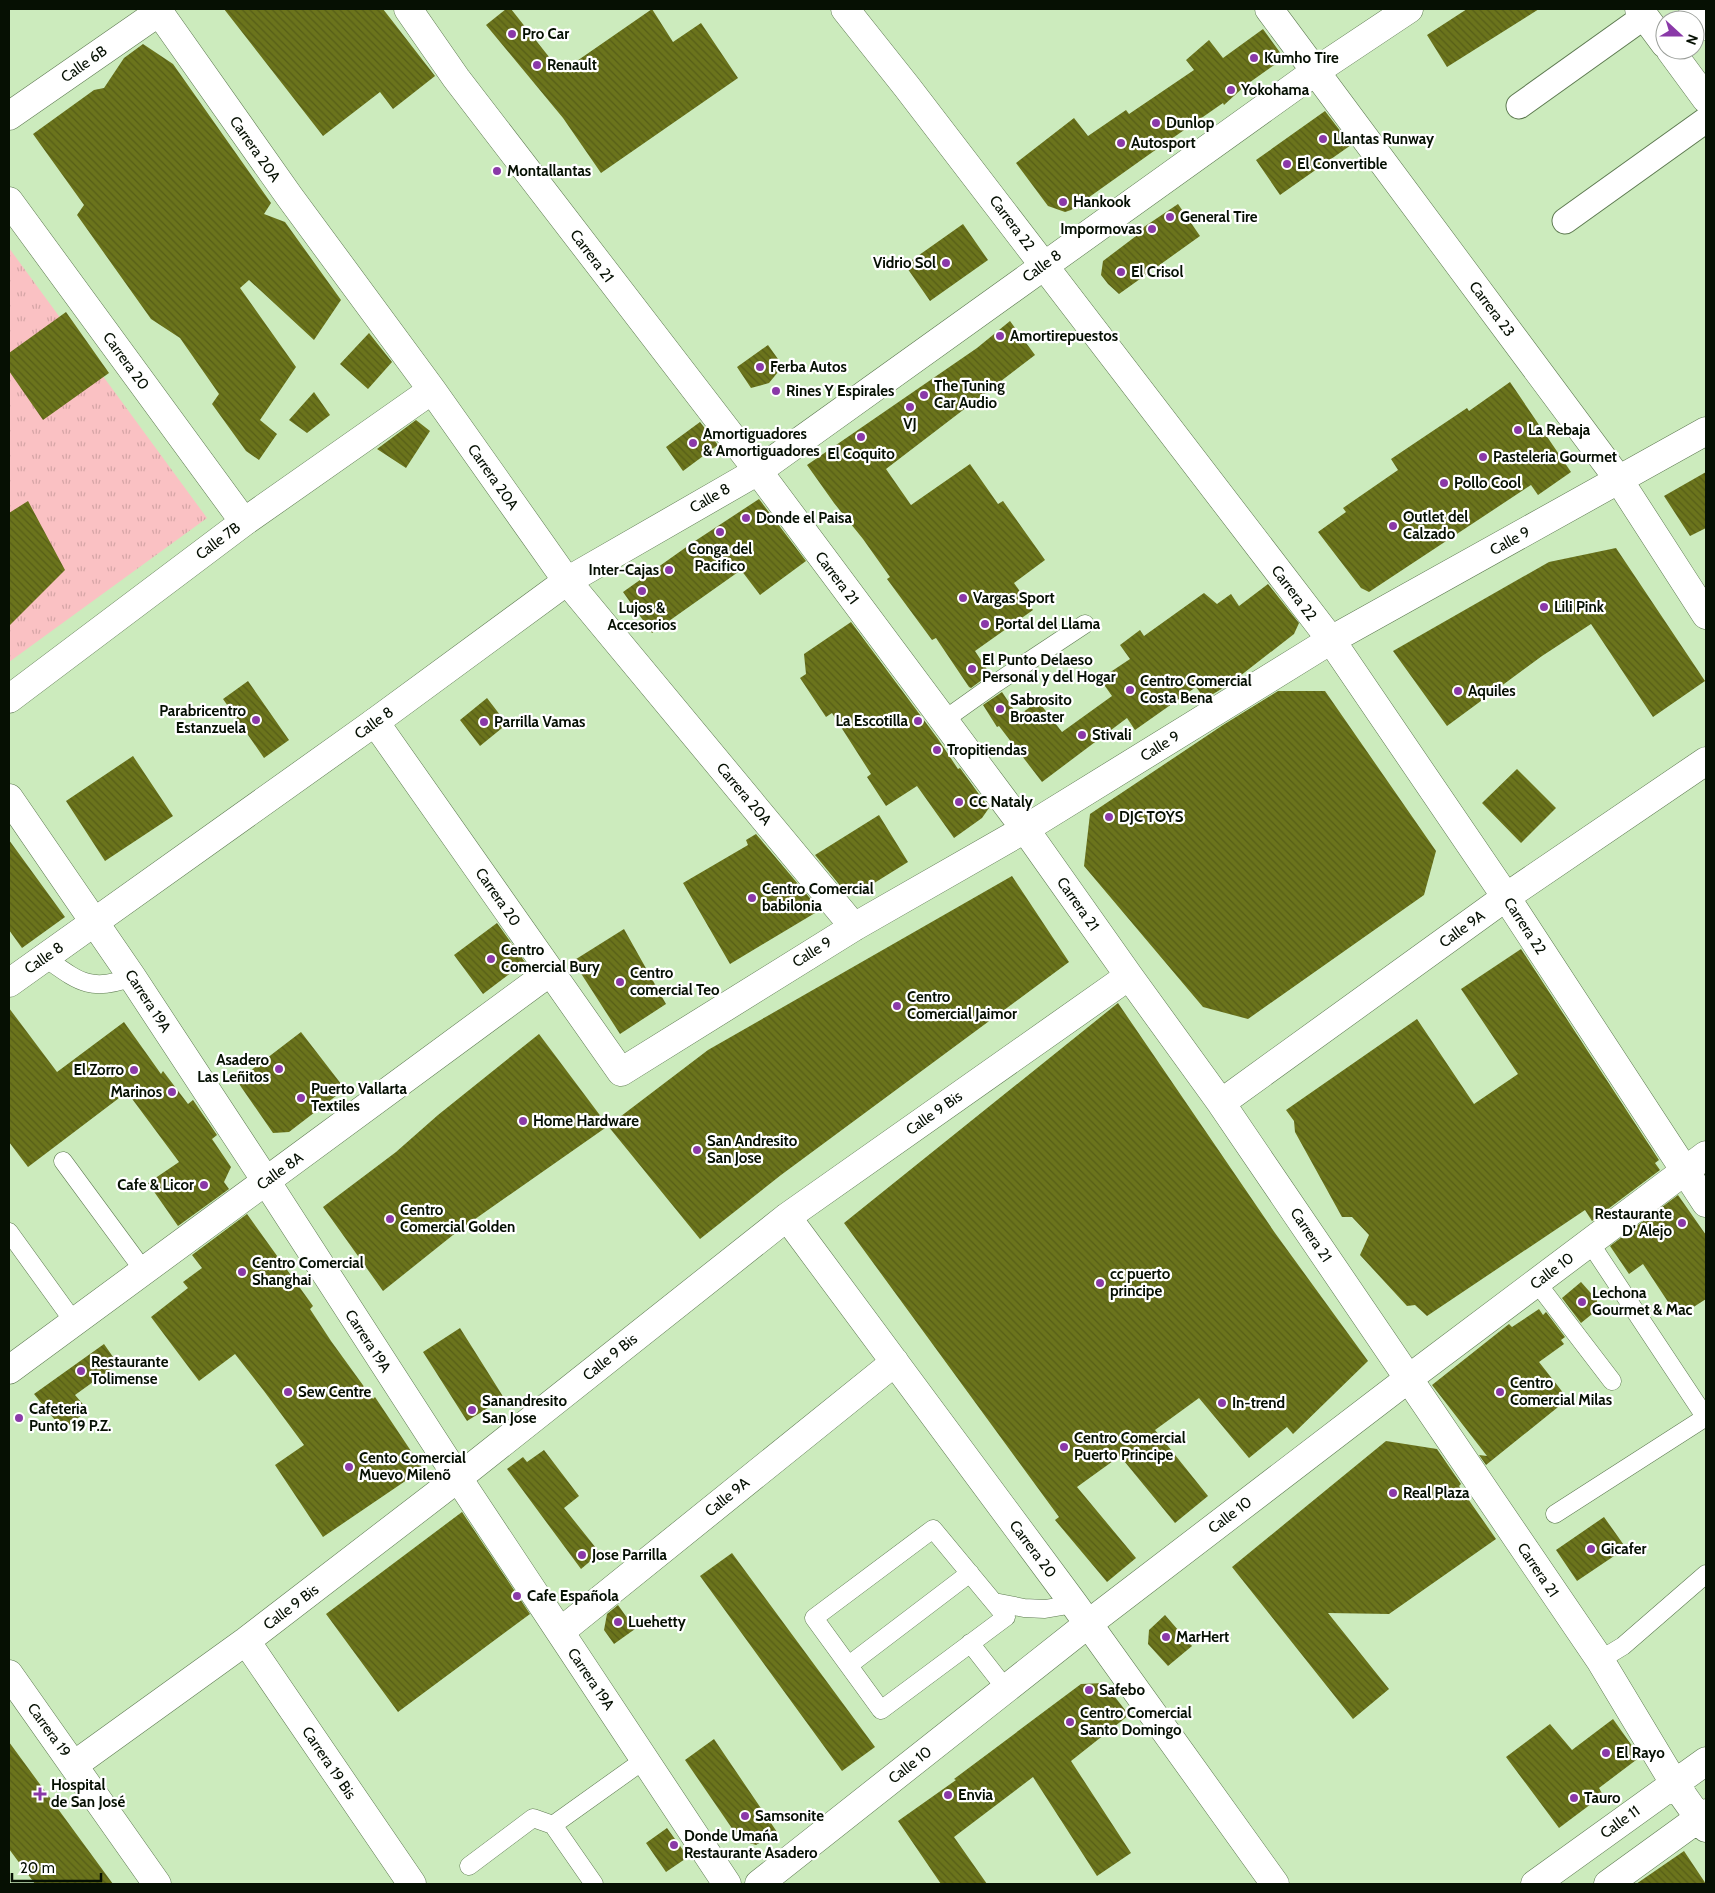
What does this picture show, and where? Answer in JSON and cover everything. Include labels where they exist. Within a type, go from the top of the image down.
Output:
[{"type":"street","name":"Carrera 21","points":[[408,9],[456,78],[758,471],[1026,829],[1221,1103],[1600,1660],[1674,1783],[1704,1820]]},
{"type":"street","name":"Carrera 22","points":[[845,9],[907,86],[1331,640],[1506,897],[1706,1204]]},
{"type":"street","name":"Carrera 23","points":[[1269,9],[1619,480],[1706,615]]},
{"type":"street","name":"Calle 8","points":[[9,982],[375,722],[567,581],[758,471],[1316,71],[1409,9]]},
{"type":"street","points":[[1693,9],[1706,26]]},
{"type":"street","name":"Calle 6B","points":[[9,116],[158,10]]},
{"type":"street","name":"Carrera 20A","points":[[158,10],[289,196],[432,390],[567,581],[854,926]]},
{"type":"street","points":[[1519,106],[1642,13],[1655,31]]},
{"type":"street","points":[[1677,60],[1706,99]]},
{"type":"street","points":[[1564,221],[1706,120]]},
{"type":"street","name":"Carrera 20","points":[[9,201],[244,522]]},
{"type":"street","name":"Calle 7B","points":[[9,699],[244,522],[432,390]]},
{"type":"street","name":"Calle 9","points":[[621,1072],[854,926],[1026,829],[1331,640],[1706,431]]},
{"type":"street","name":"Carrera 20","points":[[375,722],[621,1072]]},
{"type":"street","name":"Calle 9A","points":[[1221,1103],[1506,897],[1706,761]]},
{"type":"street","name":"Carrera 19A","points":[[9,798],[132,977],[458,1478],[727,1884]]},
{"type":"street","name":"Calle 8A","points":[[9,1370],[550,972]]},
{"type":"street","name":"Calle 9 Bis","points":[[74,1765],[246,1641],[458,1478],[787,1217],[1129,976]]},
{"type":"street","name":"Calle 10","points":[[759,1884],[1006,1689],[1081,1614],[1408,1379],[1706,1155]]},
{"type":"street","name":"Carrera 20","points":[[787,1217],[1081,1614],[1276,1884]]},
{"type":"street","name":"Calle 9A","points":[[560,1632],[895,1362]]},
{"type":"street","name":"Carrera 19 Bis","points":[[246,1641],[412,1884]]},
{"type":"street","name":"Carrera 19","points":[[9,1674],[157,1884]]},
{"type":"street","name":"Calle 11","points":[[1535,1884],[1706,1760]]},
{"type":"street","points":[[1608,1884],[1704,1820]]},
{"type":"lane","points":[[944,720],[996,683],[1086,624]]},
{"type":"lane","points":[[44,958],[70,976],[95,986],[114,984],[132,977]]},
{"type":"lane","points":[[63,1161],[144,1271]]},
{"type":"lane","points":[[9,1232],[74,1322]]},
{"type":"lane","points":[[1555,1514],[1706,1418],[1590,1243]]},
{"type":"lane","points":[[1537,1283],[1612,1381]]},
{"type":"lane","points":[[933,1529],[994,1602],[1006,1617],[881,1710],[814,1618],[933,1529]]},
{"type":"lane","points":[[848,1665],[970,1573]]},
{"type":"lane","points":[[1600,1660],[1623,1646],[1706,1574]]},
{"type":"lane","points":[[994,1602],[1024,1608],[1081,1614]]},
{"type":"lane","points":[[970,1643],[1006,1689]]},
{"type":"lane","points":[[553,1825],[644,1760]]},
{"type":"lane","points":[[468,1866],[533,1818],[553,1825],[594,1884]]},
{"type":"green space","points":[[9,248],[207,518],[9,662]]},
{"type":"building","points":[[224,9],[383,9],[435,76],[393,109],[380,92],[323,136]]},
{"type":"building","points":[[506,9],[511,9],[561,72],[652,9],[673,42],[701,23],[738,78],[601,173],[563,118],[486,25]]},
{"type":"building","points":[[1467,9],[1539,9],[1447,67],[1427,35]]},
{"type":"building","points":[[1263,29],[1284,58],[1246,85],[1224,105],[1223,103],[1071,210],[1065,212],[1048,206],[1016,163],[1074,118],[1088,136],[1126,110],[1129,114],[1194,70],[1186,60],[1209,40],[1223,58]]},
{"type":"building","points":[[143,44],[173,64],[271,203],[264,214],[285,222],[341,300],[314,340],[249,280],[240,288],[296,367],[260,420],[277,434],[259,460],[246,451],[212,404],[219,394],[180,338],[151,319],[77,215],[84,205],[33,134],[94,90],[104,88],[124,58]]},
{"type":"building","points":[[1325,111],[1351,145],[1280,195],[1256,160]]},
{"type":"building","points":[[1178,204],[1200,236],[1119,294],[1101,275],[1103,261],[1140,233],[1138,231]]},
{"type":"building","name":"Vidrio Sol","points":[[963,224],[988,260],[930,301],[905,265]]},
{"type":"building","points":[[66,312],[109,373],[43,420],[9,371],[9,353]]},
{"type":"building","points":[[1010,321],[1035,355],[886,469],[911,505],[970,464],[998,504],[1003,501],[1045,560],[1014,583],[1033,610],[975,651],[990,674],[971,688],[936,638],[932,640],[887,579],[890,577],[807,465],[977,348]]},
{"type":"building","points":[[369,333],[392,362],[368,389],[340,364]]},
{"type":"building","name":"Ferba Autos","points":[[768,345],[783,366],[769,383],[751,388],[737,367]]},
{"type":"building","points":[[1510,382],[1571,472],[1538,495],[1531,485],[1369,592],[1361,588],[1318,532],[1346,512],[1343,508],[1398,470],[1391,459],[1467,408],[1469,411]]},
{"type":"building","points":[[314,392],[330,415],[307,433],[289,420]]},
{"type":"building","points":[[416,420],[430,431],[406,468],[377,449]]},
{"type":"building","name":"Amortiguadores & Amortiguadores","points":[[700,422],[718,445],[683,471],[666,447]]},
{"type":"building","points":[[1706,472],[1706,528],[1690,536],[1664,496]]},
{"type":"building","points":[[759,499],[806,561],[760,595],[741,570],[652,633],[623,592]]},
{"type":"building","points":[[28,501],[65,570],[9,626],[9,513]]},
{"type":"building","points":[[1616,548],[1705,681],[1653,717],[1591,624],[1542,656],[1447,726],[1393,651],[1549,562]]},
{"type":"building","points":[[1268,584],[1299,623],[1294,634],[1231,683],[1205,699],[1196,687],[1135,730],[1127,718],[1042,782],[999,726],[997,727],[983,705],[1002,692],[1018,716],[1038,701],[1062,732],[1112,696],[1100,679],[1130,659],[1120,645],[1140,630],[1144,636],[1204,593],[1217,604],[1231,594],[1239,606]]},
{"type":"building","points":[[851,622],[958,769],[960,768],[989,808],[982,818],[954,838],[917,786],[886,806],[867,777],[871,774],[832,713],[826,717],[800,678],[806,674],[804,654]]},
{"type":"building","name":"Parabricentro Estanzuela","points":[[248,681],[289,740],[264,758],[223,699]]},
{"type":"building","points":[[1278,691],[1325,691],[1436,851],[1424,895],[1248,1019],[1203,1007],[1084,866],[1090,814],[1223,725]]},
{"type":"building","name":"Parrilla Vamas","points":[[487,698],[507,724],[480,746],[460,720]]},
{"type":"building","points":[[133,756],[173,816],[105,861],[66,801]]},
{"type":"building","points":[[1517,769],[1556,808],[1521,843],[1482,803]]},
{"type":"building","points":[[879,815],[908,862],[855,895],[852,891],[847,894],[815,855]]},
{"type":"building","name":"Centro Comercial babilonia","points":[[756,834],[820,910],[730,964],[683,883],[748,845],[746,840]]},
{"type":"building","points":[[9,840],[65,917],[22,948],[9,930]]},
{"type":"building","name":"Centro Comercial Jaimor","points":[[1012,876],[1069,962],[781,1175],[700,1239],[608,1126],[708,1050]]},
{"type":"building","name":"Centro Comercial Bury","points":[[497,923],[525,962],[483,994],[454,955]]},
{"type":"building","name":"Centro comercial Teo","points":[[624,929],[666,1004],[620,1034],[573,961]]},
{"type":"building","points":[[1521,949],[1659,1160],[1655,1163],[1660,1170],[1592,1221],[1585,1210],[1427,1316],[1415,1305],[1407,1306],[1360,1255],[1369,1235],[1352,1217],[1342,1217],[1295,1132],[1294,1121],[1286,1110],[1417,1019],[1474,1104],[1518,1074],[1461,989]]},
{"type":"building","name":"cc puerto principe","points":[[1118,1003],[1275,1233],[1368,1361],[1293,1434],[1287,1427],[1249,1458],[1199,1398],[1155,1430],[1208,1496],[1175,1523],[1120,1456],[1077,1487],[1136,1558],[1107,1582],[1055,1520],[1059,1517],[844,1223]]},
{"type":"building","points":[[9,1008],[57,1072],[124,1022],[161,1074],[163,1071],[188,1104],[193,1100],[217,1135],[212,1139],[231,1167],[224,1182],[229,1189],[178,1226],[148,1183],[179,1162],[127,1092],[28,1167],[9,1142]]},
{"type":"building","points":[[301,1032],[345,1089],[289,1132],[273,1133],[237,1081]]},
{"type":"building","points":[[539,1034],[608,1126],[458,1231],[383,1291],[323,1207],[396,1152],[438,1115]]},
{"type":"building","points":[[1678,1195],[1706,1235],[1706,1299],[1678,1317],[1643,1264],[1629,1274],[1610,1246]]},
{"type":"building","points":[[247,1214],[313,1306],[310,1309],[331,1341],[373,1399],[375,1397],[423,1469],[323,1537],[275,1465],[304,1445],[264,1391],[235,1354],[199,1381],[151,1317],[188,1288],[183,1282],[202,1268],[192,1255]]},
{"type":"building","name":"Lechona Gourmet & Mac","points":[[1581,1282],[1597,1300],[1597,1310],[1581,1323],[1562,1298]]},
{"type":"building","name":"Centro Comercial Milas","points":[[1539,1309],[1543,1315],[1546,1312],[1565,1337],[1561,1340],[1564,1344],[1539,1362],[1568,1399],[1486,1465],[1479,1455],[1487,1456],[1432,1385],[1509,1324],[1512,1327]]},
{"type":"building","points":[[460,1328],[504,1398],[467,1421],[423,1352]]},
{"type":"building","points":[[104,1344],[118,1364],[75,1395],[88,1410],[63,1430],[34,1394]]},
{"type":"building","name":"Real Plaza","points":[[1386,1441],[1437,1449],[1461,1484],[1459,1486],[1496,1539],[1389,1614],[1328,1613],[1389,1689],[1353,1719],[1232,1567]]},
{"type":"building","points":[[544,1450],[579,1496],[564,1508],[600,1553],[581,1569],[507,1469],[523,1457],[527,1462]]},
{"type":"building","points":[[462,1512],[530,1614],[398,1712],[326,1614]]},
{"type":"building","name":"Gicafer","points":[[1604,1517],[1626,1548],[1577,1581],[1556,1550]]},
{"type":"building","points":[[732,1553],[875,1747],[842,1771],[700,1576]]},
{"type":"building","name":"Luehetty","points":[[618,1605],[635,1629],[614,1644],[604,1630],[607,1614]]},
{"type":"building","name":"MarHert","points":[[1165,1615],[1192,1646],[1168,1666],[1148,1644],[1149,1630]]},
{"type":"building","points":[[1104,1683],[1129,1715],[1071,1761],[1131,1853],[1097,1876],[1033,1777],[954,1837],[987,1884],[941,1884],[898,1821],[956,1780],[954,1779],[1081,1684]]},
{"type":"building","points":[[1613,1719],[1640,1757],[1599,1788],[1603,1795],[1559,1828],[1506,1757],[1550,1724],[1572,1750]]},
{"type":"building","points":[[714,1739],[777,1832],[756,1845],[740,1840],[685,1760]]},
{"type":"building","name":"Hospital de San José","points":[[9,1742],[113,1884],[35,1884],[9,1849]]},
{"type":"building","points":[[667,1828],[688,1857],[666,1872],[646,1843]]},
{"type":"building","points":[[1684,1851],[1706,1884],[1636,1884]]},
{"type":"place","name":"Pro Car","points":[[512,34]]},
{"type":"place","name":"Kumho Tire","points":[[1254,58]]},
{"type":"place","name":"Renault","points":[[537,65]]},
{"type":"place","name":"Yokohama","points":[[1231,90]]},
{"type":"place","name":"Dunlop","points":[[1156,123]]},
{"type":"place","name":"Llantas Runway","points":[[1323,139]]},
{"type":"place","name":"Autosport","points":[[1121,143]]},
{"type":"place","name":"El Convertible","points":[[1287,164]]},
{"type":"place","name":"Montallantas","points":[[497,171]]},
{"type":"place","name":"Hankook","points":[[1063,202]]},
{"type":"place","name":"General Tire","points":[[1170,217]]},
{"type":"place","name":"Impormovas","points":[[1152,229]]},
{"type":"place","name":"Vidrio Sol","points":[[946,263]]},
{"type":"place","name":"El Crisol","points":[[1121,272]]},
{"type":"place","name":"Amortirepuestos","points":[[1000,336]]},
{"type":"place","name":"Ferba Autos","points":[[760,367]]},
{"type":"place","name":"Rines Y Espirales","points":[[776,391]]},
{"type":"place","name":"The Tuning Car Audio","points":[[924,395]]},
{"type":"place","name":"VJ","points":[[910,407]]},
{"type":"place","name":"La Rebaja","points":[[1518,430]]},
{"type":"place","name":"El Coquito","points":[[861,437]]},
{"type":"place","name":"Amortiguadores & Amortiguadores","points":[[693,443]]},
{"type":"place","name":"Pasteleria Gourmet","points":[[1483,457]]},
{"type":"place","name":"Pollo Cool","points":[[1444,483]]},
{"type":"place","name":"Donde el Paisa","points":[[746,518]]},
{"type":"place","name":"Outlet del Calzado","points":[[1393,526]]},
{"type":"place","name":"Conga del Pacifico","points":[[720,532]]},
{"type":"place","name":"Inter-Cajas","points":[[669,570]]},
{"type":"place","name":"Lujos & Accesorios","points":[[642,591]]},
{"type":"place","name":"Vargas Sport","points":[[963,598]]},
{"type":"place","name":"Lili Pink","points":[[1544,607]]},
{"type":"place","name":"Portal del Llama","points":[[985,624]]},
{"type":"place","name":"El Punto Delaeso Personal y del Hogar","points":[[972,669]]},
{"type":"place","name":"Centro Comercial Costa Bena","points":[[1130,690]]},
{"type":"place","name":"Aquiles","points":[[1458,691]]},
{"type":"place","name":"Sabrosito Broaster","points":[[1000,709]]},
{"type":"place","name":"Parabricentro Estanzuela","points":[[256,720]]},
{"type":"place","name":"La Escotilla","points":[[918,721]]},
{"type":"place","name":"Parrilla Vamas","points":[[484,722]]},
{"type":"place","name":"Stivali","points":[[1082,735]]},
{"type":"place","name":"Tropitiendas","points":[[937,750]]},
{"type":"place","name":"CC Nataly","points":[[959,802]]},
{"type":"place","name":"DJC TOYS","points":[[1109,817]]},
{"type":"place","name":"Centro Comercial babilonia","points":[[752,898]]},
{"type":"place","name":"Centro Comercial Bury","points":[[491,959]]},
{"type":"place","name":"Centro comercial Teo","points":[[620,982]]},
{"type":"place","name":"Centro Comercial Jaimor","points":[[897,1006]]},
{"type":"place","name":"Asadero Las Leñitos","points":[[279,1069]]},
{"type":"place","name":"El Zorro","points":[[134,1070]]},
{"type":"place","name":"Marinos","points":[[172,1092]]},
{"type":"place","name":"Puerto Vallarta Textiles","points":[[301,1098]]},
{"type":"place","name":"Home Hardware","points":[[523,1121]]},
{"type":"place","name":"San Andresito San Jose","points":[[697,1150]]},
{"type":"place","name":"Cafe & Licor","points":[[204,1185]]},
{"type":"place","name":"Centro Comercial Golden","points":[[390,1219]]},
{"type":"place","name":"Restaurante D' Alejo","points":[[1682,1223]]},
{"type":"place","name":"Centro Comercial Shanghai","points":[[242,1272]]},
{"type":"place","name":"cc puerto principe","points":[[1100,1283]]},
{"type":"place","name":"Lechona Gourmet & Mac","points":[[1582,1302]]},
{"type":"place","name":"Restaurante Tolimense","points":[[81,1371]]},
{"type":"place","name":"Sew Centre","points":[[288,1392]]},
{"type":"place","name":"Centro Comercial Milas","points":[[1500,1392]]},
{"type":"place","name":"In-trend","points":[[1222,1403]]},
{"type":"place","name":"Sanandresito San Jose","points":[[472,1410]]},
{"type":"place","name":"Cafeteria Punto 19 P.Z.","points":[[19,1418]]},
{"type":"place","name":"Centro Comercial Puerto Principe","points":[[1064,1447]]},
{"type":"place","name":"Cento Comercial Muevo Milenõ","points":[[349,1467]]},
{"type":"place","name":"Real Plaza","points":[[1393,1493]]},
{"type":"place","name":"Gicafer","points":[[1591,1549]]},
{"type":"place","name":"Jose Parrilla","points":[[582,1555]]},
{"type":"place","name":"Cafe Española","points":[[517,1596]]},
{"type":"place","name":"Luehetty","points":[[618,1622]]},
{"type":"place","name":"MarHert","points":[[1166,1637]]},
{"type":"place","name":"Safebo","points":[[1089,1690]]},
{"type":"place","name":"Centro Comercial Santo Domingo","points":[[1070,1722]]},
{"type":"place","name":"El Rayo","points":[[1606,1753]]},
{"type":"place","name":"Hospital de San José","points":[[40,1794]]},
{"type":"place","name":"Envia","points":[[948,1795]]},
{"type":"place","name":"Tauro","points":[[1574,1798]]},
{"type":"place","name":"Samsonite","points":[[745,1816]]},
{"type":"place","name":"Donde Umańa Restaurante Asadero","points":[[674,1845]]}]
